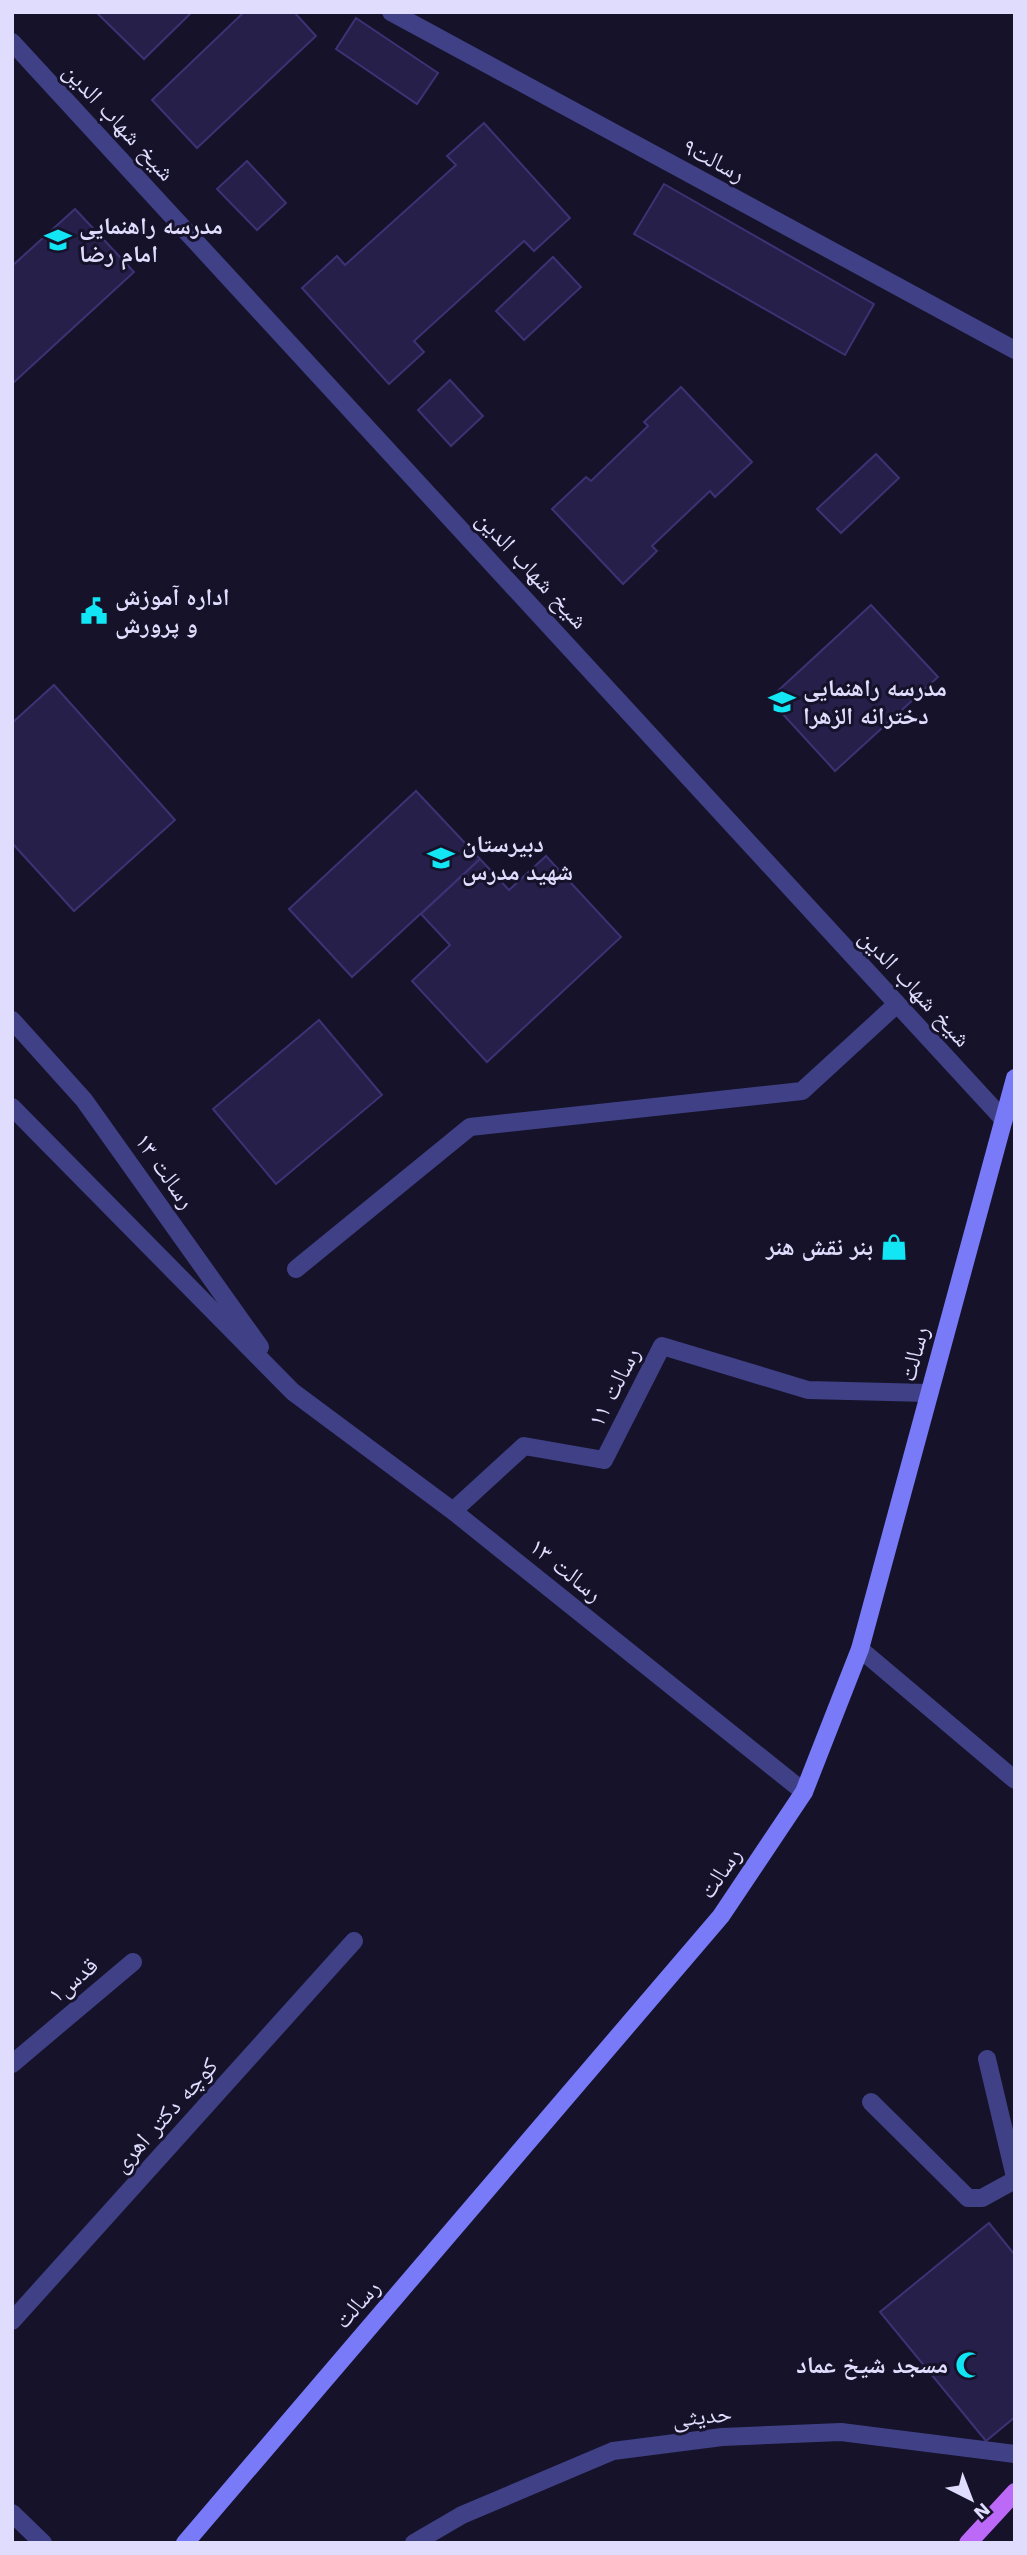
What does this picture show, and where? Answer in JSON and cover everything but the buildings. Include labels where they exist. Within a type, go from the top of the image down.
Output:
[{"type":"main road","name":"رسالت","points":[[185,2543],[721,1916],[804,1792],[860,1649],[928,1393],[1009,1126],[1015,1078]]},
{"type":"main road","points":[[968,2543],[1015,2492]]},
{"type":"street","name":"رسالت۹","points":[[391,12],[1015,350]]},
{"type":"street","name":"شیخ شهاب الدین","points":[[12,42],[1009,1126]]},
{"type":"street","points":[[296,1269],[470,1127],[802,1091],[897,1004]]},
{"type":"street","name":"رسالت ۱۳","points":[[12,1020],[84,1100],[293,1392]]},
{"type":"street","name":"رسالت ۱۳","points":[[12,1107],[293,1392],[453,1511],[804,1792]]},
{"type":"street","name":"رسالت ۱۱","points":[[453,1511],[524,1446],[604,1460],[662,1346],[808,1390],[928,1393]]},
{"type":"street","points":[[860,1649],[1015,1780]]},
{"type":"street","name":"کوچه دکتر اهری","points":[[12,2321],[354,1941]]},
{"type":"street","name":"قدس۱","points":[[12,2064],[133,1962]]},
{"type":"street","points":[[871,2102],[968,2198],[982,2197],[1015,2178],[987,2059]]},
{"type":"street","name":"حدیثی","points":[[414,2543],[462,2515],[613,2451],[722,2437],[841,2432],[1015,2454]]},
{"type":"street","points":[[12,2513],[43,2543]]},
{"type":"place","name":"مدرسه راهنمایی امام رضا","points":[[58,240]]},
{"type":"place","name":"اداره آموزش و پرورش","points":[[94,611]]},
{"type":"place","name":"مدرسه راهنمایی دخترانه الزهرا","points":[[782,702]]},
{"type":"place","name":"دبیرستان شهید مدرس","points":[[441,858]]},
{"type":"place","name":"بنر نقش هنر","points":[[894,1247]]},
{"type":"place","name":"مسجد شیخ عماد","points":[[969,2365]]}]
